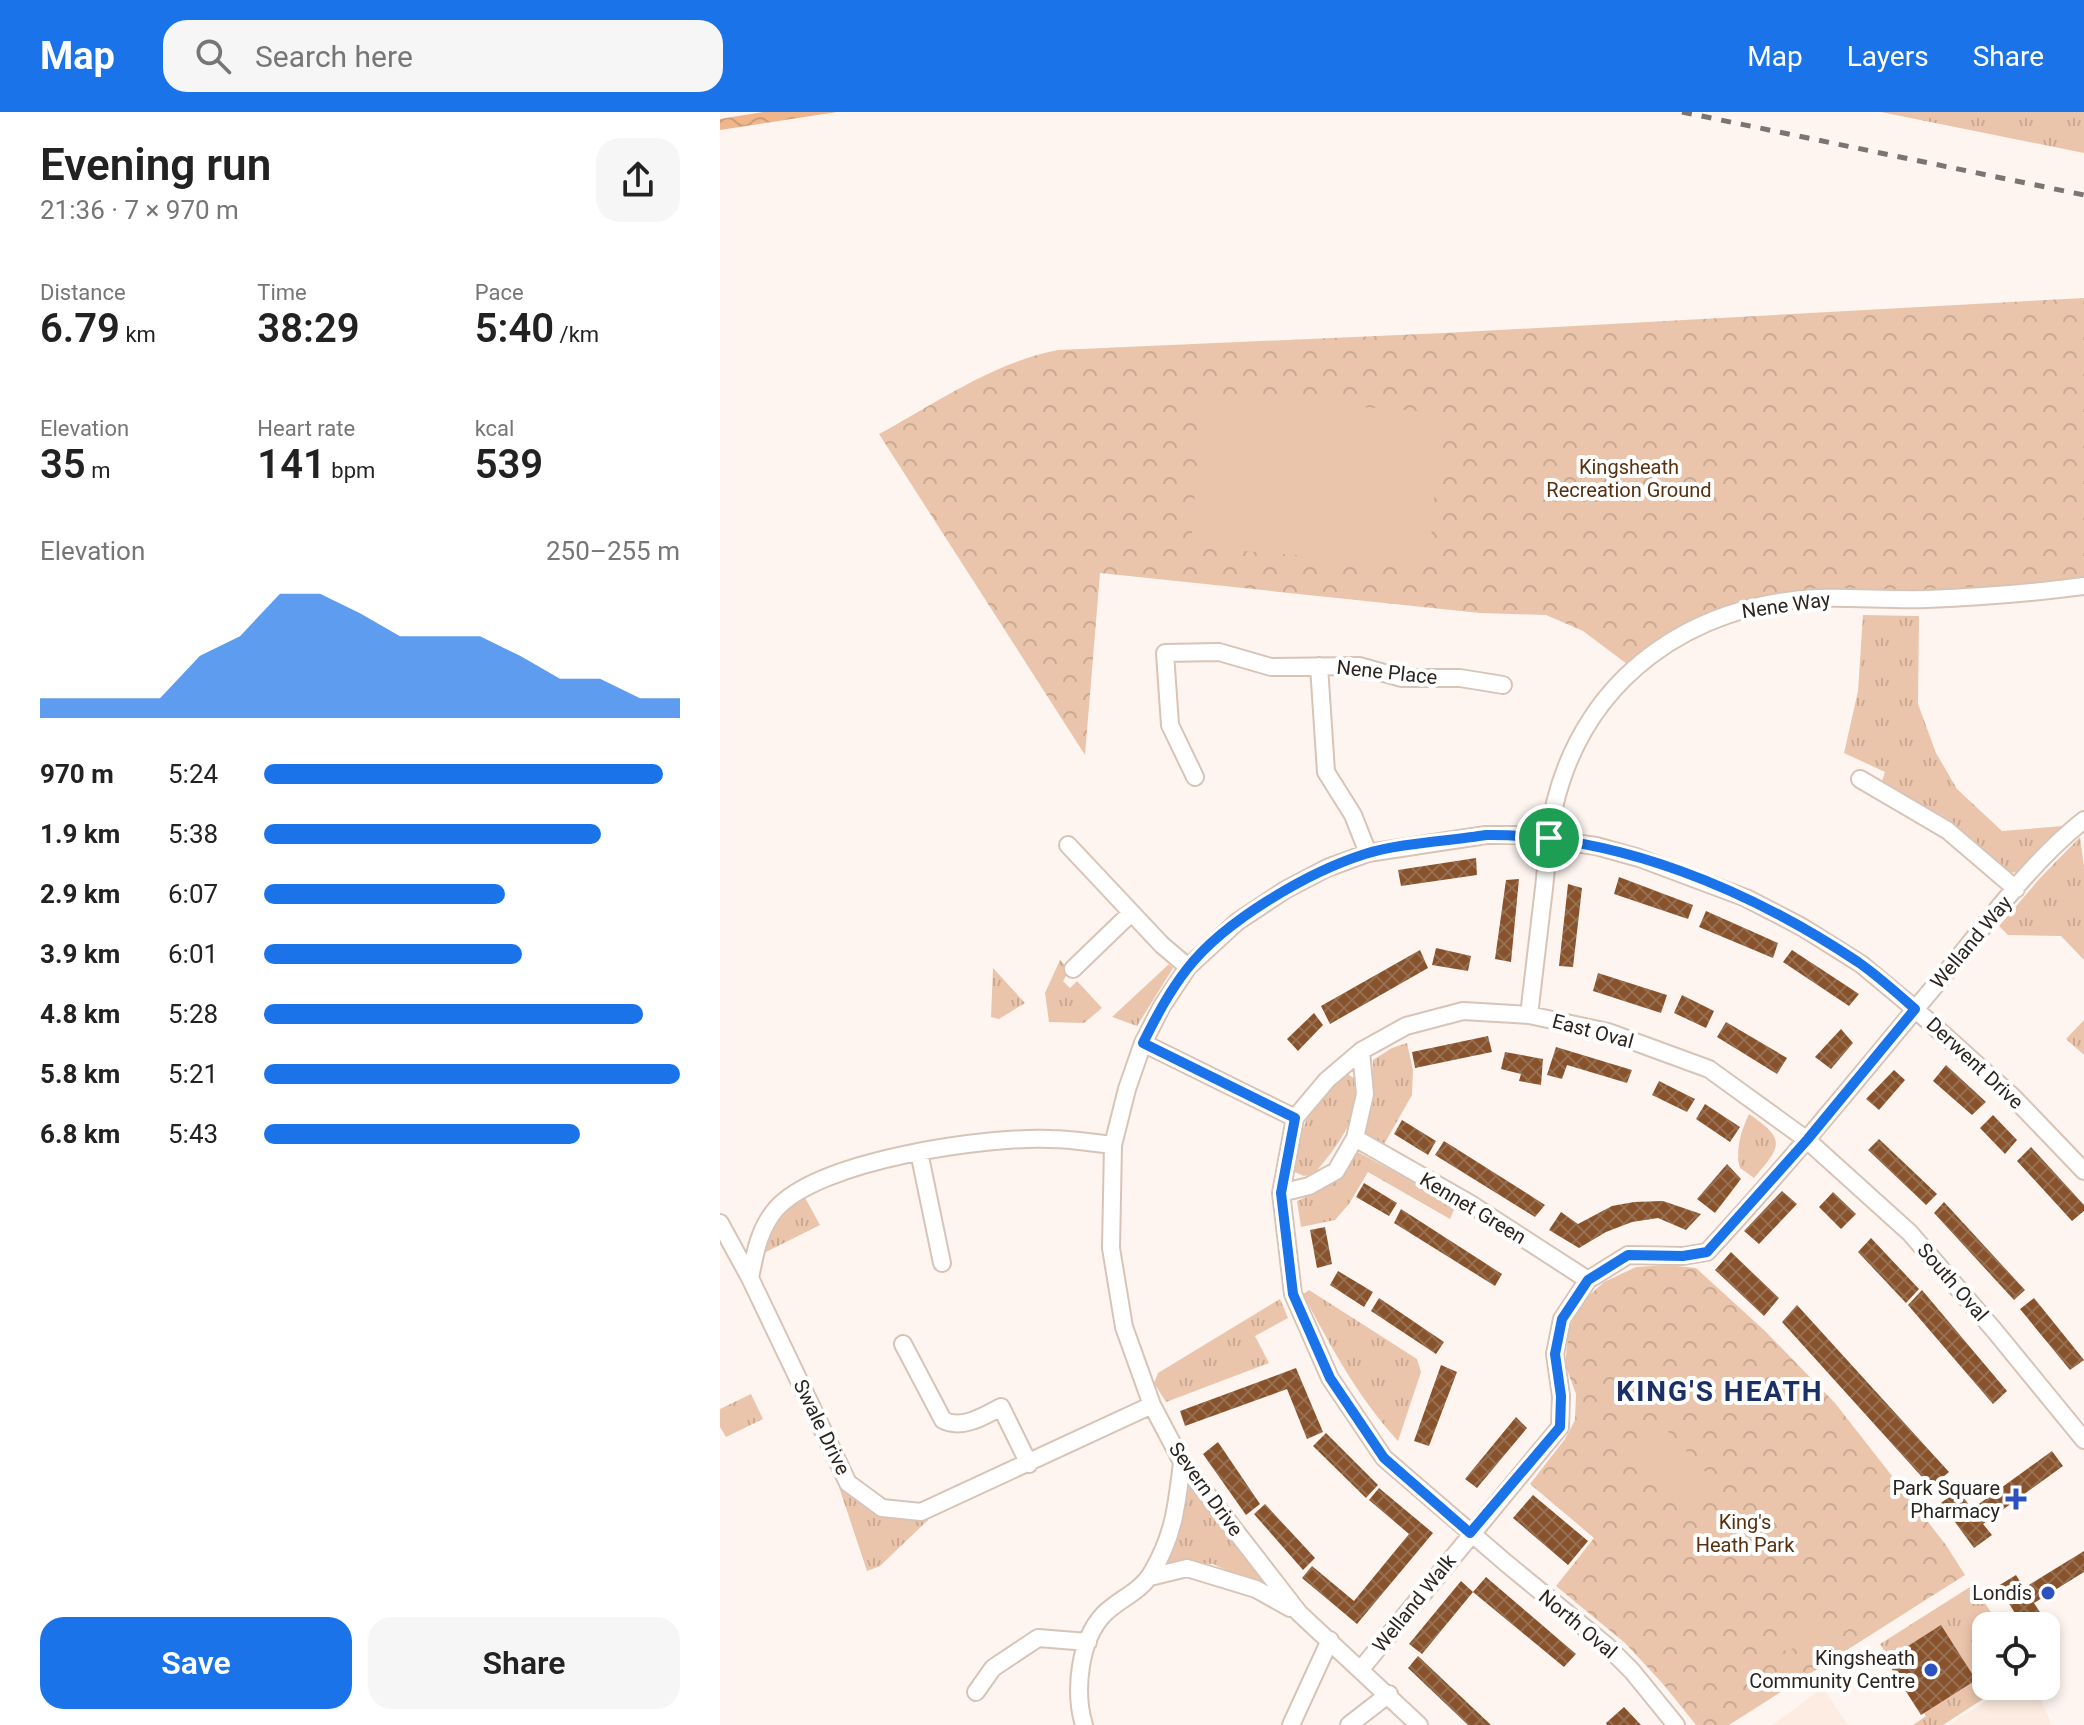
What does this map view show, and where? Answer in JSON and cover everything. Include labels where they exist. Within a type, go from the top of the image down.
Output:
[{"type":"street","name":"Nene Way","points":[[1529,1015],[1549,838],[1563,779],[1590,721],[1633,668],[1691,629],[1736,611],[1770,603],[1815,598],[1890,600],[1982,597],[2084,586]]},
{"type":"street","name":"Nene Place","points":[[1195,777],[1170,725],[1165,653],[1219,652],[1271,667],[1359,666],[1402,678],[1460,678],[1503,685]]},
{"type":"street","name":"Nene Place","points":[[1319,666],[1326,772],[1353,815],[1368,853]]},
{"type":"street","points":[[1860,779],[1947,830],[2016,889]]},
{"type":"street","name":"Welland Way","points":[[1588,1280],[1628,1255],[1683,1256],[1707,1252],[1807,1140],[2016,889],[2066,834],[2084,820]]},
{"type":"street","name":"Derwent Drive","points":[[1188,967],[1237,922],[1285,890],[1327,868],[1368,853],[1486,835],[1549,838],[1596,846],[1639,858],[1746,898],[1802,927],[1861,964],[2013,1097],[2084,1171]]},
{"type":"street","points":[[1068,845],[1162,945],[1188,967]]},
{"type":"street","points":[[1073,969],[1131,913]]},
{"type":"street","name":"Severn Drive","points":[[1188,967],[1162,1006],[1143,1043],[1113,1145],[1111,1248],[1124,1327],[1152,1405],[1182,1462],[1299,1613],[1419,1725]]},
{"type":"street","name":"East Oval","points":[[1470,1533],[1384,1458],[1330,1378],[1293,1294],[1281,1193],[1295,1118],[1327,1080],[1361,1051],[1406,1026],[1463,1011],[1529,1015],[1608,1032],[1709,1069],[1807,1140]]},
{"type":"street","points":[[1143,1043],[1295,1118]]},
{"type":"street","points":[[1281,1193],[1309,1186],[1336,1171],[1355,1138],[1365,1094],[1361,1051]]},
{"type":"street","points":[[750,1278],[757,1242],[776,1209],[797,1191],[868,1163],[973,1143],[1050,1138],[1113,1145]]},
{"type":"street","name":"Kennet Green","points":[[1355,1138],[1469,1203],[1588,1280]]},
{"type":"street","name":"South Oval","points":[[1807,1140],[1910,1233],[2084,1440]]},
{"type":"street","points":[[919,1152],[942,1263]]},
{"type":"street","name":"Swale Drive","points":[[720,1223],[750,1278],[848,1483],[882,1508],[921,1512],[1152,1405]]},
{"type":"street","name":"Welland Walk","points":[[1361,1669],[1560,1427],[1561,1396],[1555,1354],[1562,1319],[1588,1280]]},
{"type":"street","points":[[903,1344],[943,1420],[959,1424],[1001,1407],[1029,1464]]},
{"type":"street","points":[[1150,1577],[1174,1523],[1182,1462]]},
{"type":"street","name":"North Oval","points":[[1470,1533],[1607,1646],[1676,1725]]},
{"type":"street","points":[[1084,1725],[1079,1681],[1088,1642],[1103,1615],[1150,1577],[1187,1568],[1256,1589],[1299,1613]]},
{"type":"street","points":[[976,1692],[993,1668],[1038,1638],[1088,1642]]},
{"type":"street","points":[[1291,1725],[1330,1640]]},
{"type":"street","points":[[1349,1725],[1389,1694]]},
{"type":"shaded area","points":[[1823,1688],[1848,1725],[1772,1725]]},
{"type":"shaded area","points":[[1988,1700],[2041,1700],[2052,1725],[1949,1725]]},
{"type":"green space","points":[[1881,112],[2084,112],[2084,153]]},
{"type":"green space","name":"Kingsheath Recreation Ground","points":[[2084,298],[2084,579],[2017,587],[1738,604],[1680,629],[1627,664],[1583,631],[1546,615],[1480,613],[1100,573],[1085,755],[879,434],[988,374],[1058,350],[1444,333]]},
{"type":"green space","points":[[1202,395],[1441,413],[1429,565],[1191,547]]},
{"type":"green space","points":[[1863,615],[1919,616],[1918,704],[1936,753],[1957,789],[2002,831],[2063,826],[2021,872],[2006,873],[1941,815],[1881,784],[1885,772],[1844,753],[1858,691]]},
{"type":"green space","points":[[2080,837],[2084,866],[2084,960],[2061,936],[2008,935],[1999,926]]},
{"type":"green space","points":[[1060,960],[1070,970],[1063,981],[1070,988],[1077,981],[1102,1008],[1084,1023],[1049,1022],[1045,993]]},
{"type":"green space","points":[[1169,964],[1173,968],[1137,1026],[1112,1017]]},
{"type":"green space","points":[[993,968],[1025,1003],[999,1019],[991,1017]]},
{"type":"green space","points":[[2084,1020],[2084,1055],[2066,1039]]},
{"type":"green space","points":[[1407,1043],[1413,1070],[1412,1095],[1383,1146],[1364,1133],[1372,1106],[1373,1060]]},
{"type":"green space","points":[[1344,1072],[1354,1078],[1357,1091],[1356,1104],[1346,1129],[1314,1174],[1304,1176],[1292,1171],[1309,1117]]},
{"type":"green space","points":[[1749,1114],[1769,1130],[1776,1143],[1770,1158],[1754,1178],[1740,1168],[1738,1154]]},
{"type":"green space","points":[[1354,1150],[1456,1205],[1450,1219],[1368,1172],[1349,1204],[1335,1220],[1301,1227],[1297,1201],[1317,1192]]},
{"type":"green space","points":[[803,1194],[820,1225],[766,1252],[772,1227]]},
{"type":"green space","name":"King's Heath Park","points":[[1667,1265],[1696,1268],[1765,1331],[1835,1403],[1946,1545],[1965,1575],[1729,1725],[1696,1725],[1625,1643],[1556,1586],[1594,1538],[1530,1484],[1565,1439],[1575,1420],[1576,1394],[1565,1364],[1569,1328],[1583,1301],[1604,1282],[1636,1267]]},
{"type":"green space","points":[[1309,1290],[1417,1359],[1421,1372],[1398,1441],[1357,1389],[1335,1352],[1303,1294]]},
{"type":"green space","points":[[1280,1299],[1288,1318],[1255,1336],[1269,1363],[1166,1402],[1154,1383],[1158,1373]]},
{"type":"green space","points":[[751,1394],[763,1419],[726,1437],[720,1427],[720,1409]]},
{"type":"green space","points":[[1663,1426],[1712,1479],[1679,1510],[1630,1457]]},
{"type":"green space","points":[[1190,1484],[1263,1581],[1258,1585],[1213,1564],[1168,1562],[1166,1559],[1180,1524]]},
{"type":"green space","points":[[843,1485],[862,1502],[927,1514],[928,1520],[880,1566],[867,1571],[839,1487]]},
{"type":"green space","points":[[1973,1585],[1991,1612],[1972,1612],[1972,1700],[1981,1700],[1943,1725],[1913,1725],[1926,1716],[1880,1644]]},
{"type":"green space","points":[[1824,1591],[1836,1602],[1814,1624],[1815,1627],[1845,1619],[1848,1630],[1785,1651],[1778,1641]]},
{"type":"water","points":[[763,112],[837,112],[720,130],[720,119]]},
{"type":"building","points":[[1476,858],[1477,875],[1401,886],[1398,870]]},
{"type":"building","points":[[1619,877],[1693,905],[1688,919],[1614,894]]},
{"type":"building","points":[[1519,879],[1511,962],[1495,959],[1506,880]]},
{"type":"building","points":[[1568,884],[1582,888],[1573,967],[1559,966]]},
{"type":"building","points":[[1706,911],[1778,943],[1773,958],[1699,927]]},
{"type":"building","points":[[1436,948],[1471,956],[1468,971],[1432,965]]},
{"type":"building","points":[[1420,950],[1428,968],[1330,1024],[1321,1006]]},
{"type":"building","points":[[1792,950],[1859,994],[1849,1006],[1783,962]]},
{"type":"building","points":[[1598,973],[1667,995],[1661,1013],[1593,991]]},
{"type":"building","points":[[1682,995],[1714,1011],[1706,1028],[1674,1013]]},
{"type":"building","points":[[1314,1013],[1323,1025],[1298,1051],[1287,1039]]},
{"type":"building","points":[[1726,1022],[1787,1058],[1777,1074],[1717,1037]]},
{"type":"building","points":[[1841,1029],[1853,1043],[1831,1069],[1815,1057]]},
{"type":"building","points":[[1488,1036],[1492,1052],[1415,1068],[1412,1052]]},
{"type":"building","points":[[1556,1047],[1632,1070],[1627,1083],[1567,1065],[1562,1079],[1547,1075]]},
{"type":"building","points":[[1505,1052],[1543,1059],[1541,1085],[1519,1081],[1521,1074],[1501,1069]]},
{"type":"building","points":[[1946,1065],[1986,1102],[1972,1115],[1933,1081]]},
{"type":"building","points":[[1894,1070],[1905,1080],[1879,1110],[1866,1099]]},
{"type":"building","points":[[1659,1081],[1695,1099],[1687,1112],[1652,1095]]},
{"type":"building","points":[[1705,1104],[1740,1127],[1730,1142],[1696,1119]]},
{"type":"building","points":[[1993,1115],[2017,1140],[2005,1154],[1980,1128]]},
{"type":"building","points":[[1402,1120],[1436,1141],[1428,1155],[1394,1134]]},
{"type":"building","points":[[1879,1139],[1937,1194],[1926,1205],[1868,1150]]},
{"type":"building","points":[[1444,1141],[1545,1205],[1535,1217],[1435,1155]]},
{"type":"building","points":[[2031,1147],[2084,1205],[2084,1211],[2072,1221],[2017,1161]]},
{"type":"building","points":[[1727,1164],[1741,1179],[1715,1213],[1697,1199]]},
{"type":"building","points":[[1364,1183],[1397,1203],[1389,1216],[1356,1197]]},
{"type":"building","points":[[1782,1191],[1797,1204],[1759,1244],[1744,1231]]},
{"type":"building","points":[[1833,1192],[1856,1214],[1841,1229],[1819,1207]]},
{"type":"building","points":[[1663,1201],[1701,1214],[1686,1230],[1658,1218],[1632,1222],[1606,1232],[1579,1248],[1549,1230],[1561,1212],[1578,1224],[1612,1206]]},
{"type":"building","points":[[1944,1202],[2025,1290],[2014,1300],[1934,1213]]},
{"type":"building","points":[[1401,1209],[1502,1274],[1495,1286],[1394,1223]]},
{"type":"building","points":[[1325,1227],[1332,1264],[1317,1268],[1310,1230]]},
{"type":"building","points":[[1871,1238],[1919,1289],[1906,1303],[1858,1252]]},
{"type":"building","points":[[1731,1252],[1779,1298],[1764,1316],[1715,1270]]},
{"type":"building","points":[[1338,1271],[1373,1292],[1364,1307],[1330,1285]]},
{"type":"building","points":[[1922,1290],[2007,1391],[1993,1404],[1908,1305]]},
{"type":"building","points":[[1379,1298],[1444,1342],[1436,1354],[1371,1311]]},
{"type":"building","points":[[2034,1298],[2084,1360],[2070,1370],[2020,1309]]},
{"type":"building","points":[[1797,1305],[1949,1472],[1931,1487],[1782,1322]]},
{"type":"building","points":[[1441,1365],[1457,1372],[1429,1446],[1414,1441]]},
{"type":"building","points":[[1296,1368],[1323,1432],[1307,1439],[1287,1389],[1185,1426],[1180,1411]]},
{"type":"building","points":[[1516,1417],[1527,1428],[1477,1488],[1465,1479]]},
{"type":"building","points":[[1326,1433],[1378,1485],[1366,1498],[1313,1446]]},
{"type":"building","points":[[1218,1442],[1260,1504],[1246,1515],[1203,1454]]},
{"type":"building","points":[[2052,1451],[2063,1466],[1983,1524],[1992,1535],[1974,1548],[1941,1503],[1958,1490],[1972,1509]]},
{"type":"building","points":[[1379,1488],[1433,1533],[1357,1624],[1302,1578],[1312,1566],[1354,1601],[1409,1534],[1369,1500]]},
{"type":"building","points":[[1533,1495],[1588,1541],[1568,1565],[1513,1518]]},
{"type":"building","points":[[1265,1504],[1315,1558],[1303,1570],[1254,1514]]},
{"type":"building","points":[[2084,1551],[2084,1572],[2034,1603],[2040,1612],[2014,1612],[1998,1586],[2016,1575],[2024,1588]]},
{"type":"building","points":[[1486,1577],[1576,1654],[1564,1667],[1473,1592]]},
{"type":"building","points":[[1461,1581],[1473,1592],[1422,1654],[1409,1644]]},
{"type":"building","name":"Kingsheath Community Centre","points":[[1941,1625],[1972,1674],[1972,1683],[1921,1715],[1886,1660]]},
{"type":"building","points":[[1418,1656],[1491,1725],[1468,1725],[1408,1668]]},
{"type":"building","points":[[1624,1707],[1641,1725],[1607,1725],[1606,1723]]},
{"type":"railway","points":[[1682,112],[2084,195]]},
{"type":"place","name":"Park Square Pharmacy","points":[[2016,1499]]},
{"type":"place","name":"Londis","points":[[2048,1593]]},
{"type":"place","name":"Kingsheath Community Centre","points":[[1931,1670]]},
{"type":"district","name":"KING'S HEATH","points":[[1720,1391]]},
{"type":"route","points":[[1486,835],[1549,838],[1639,858],[1746,898],[1802,927],[1861,964],[1915,1009],[1807,1140],[1707,1252],[1683,1256],[1628,1255],[1588,1280],[1562,1319],[1555,1354],[1561,1396],[1560,1427],[1470,1533],[1384,1458],[1330,1378],[1293,1294],[1281,1193],[1295,1118],[1143,1043],[1162,1006],[1188,967],[1237,922],[1285,890],[1327,868],[1368,853],[1486,835]]}]
